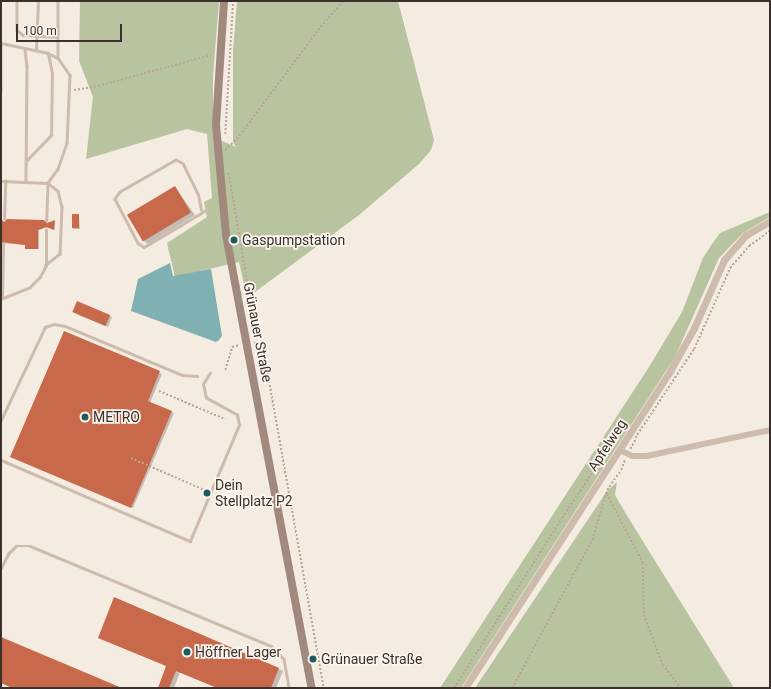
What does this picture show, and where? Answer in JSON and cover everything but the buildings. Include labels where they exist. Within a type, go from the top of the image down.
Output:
[{"type":"main road","name":"Grünauer Straße","points":[[224,1],[216,115],[226,235],[312,688]]},
{"type":"street","name":"Apfelweg","points":[[465,688],[620,450],[684,348],[724,260],[746,235],[770,221]]},
{"type":"street","points":[[620,450],[633,456],[647,456],[770,430]]},
{"type":"lane","points":[[17,1],[17,30],[23,35],[56,37]]},
{"type":"lane","points":[[36,50],[38,1]]},
{"type":"lane","points":[[58,1],[56,37],[58,58]]},
{"type":"lane","points":[[1,90],[1,44],[25,50],[36,50],[48,53],[58,58],[70,75],[67,142],[58,169],[48,182],[47,220]]},
{"type":"lane","points":[[25,50],[26,182]]},
{"type":"lane","points":[[27,160],[51,135],[52,74],[48,53]]},
{"type":"lane","points":[[176,160],[183,164],[198,195],[201,210],[199,214],[144,247],[138,242],[114,199],[120,192],[176,160]]},
{"type":"lane","points":[[1,181],[48,182],[58,191],[61,215],[60,254],[46,265],[40,277],[30,287],[1,298],[3,244]]},
{"type":"lane","points":[[4,219],[5,181]]},
{"type":"lane","points":[[201,210],[206,210]]},
{"type":"lane","points":[[46,230],[46,265]]},
{"type":"lane","points":[[1,420],[45,327],[54,324],[65,326],[182,375],[197,376]]},
{"type":"lane","points":[[1,460],[190,541],[239,425],[237,415],[226,407],[213,404],[203,392],[204,379],[210,374]]},
{"type":"lane","points":[[1,568],[8,554],[16,546],[30,546],[263,643],[279,651],[284,659],[289,688]]},
{"type":"path","points":[[224,140],[233,1]]},
{"type":"path","points":[[220,152],[237,139],[318,30],[343,1]]},
{"type":"path","points":[[70,90],[98,86],[211,55]]},
{"type":"path","points":[[220,152],[224,146]]},
{"type":"path","points":[[228,172],[250,298],[258,318],[324,688]]},
{"type":"path","points":[[225,370],[232,347],[262,342]]},
{"type":"path","points":[[159,391],[225,419]]},
{"type":"path","points":[[131,458],[210,492]]},
{"type":"path","points":[[512,688],[592,540],[607,494],[621,470]]},
{"type":"path","points":[[607,494],[643,562],[644,615],[663,665],[680,688]]},
{"type":"green space","points":[[80,1],[219,1],[213,76],[213,137],[236,147],[233,142],[233,51],[237,1],[398,1],[434,140],[431,150],[419,164],[359,215],[247,298],[239,262],[175,277],[167,243],[207,217],[204,202],[212,198],[207,134],[187,129],[86,159],[93,97],[79,61]]},
{"type":"green space","points":[[770,212],[770,217],[743,233],[719,258],[675,357],[461,688],[440,688],[649,367],[682,312],[703,258],[712,244],[720,233]]},
{"type":"green space","points":[[617,482],[615,495],[734,688],[475,688],[607,491]]},
{"type":"water","points":[[170,263],[173,276],[211,269],[222,336],[216,342],[131,311],[138,279]]},
{"type":"place","name":"Gaspumpstation","points":[[234,240]]},
{"type":"place","name":"METRO","points":[[85,417]]},
{"type":"place","name":"Dein Stellplatz P2","points":[[207,493]]},
{"type":"place","name":"Höffner Lager","points":[[187,652]]},
{"type":"place","name":"Grünauer Straße","points":[[313,659]]}]
